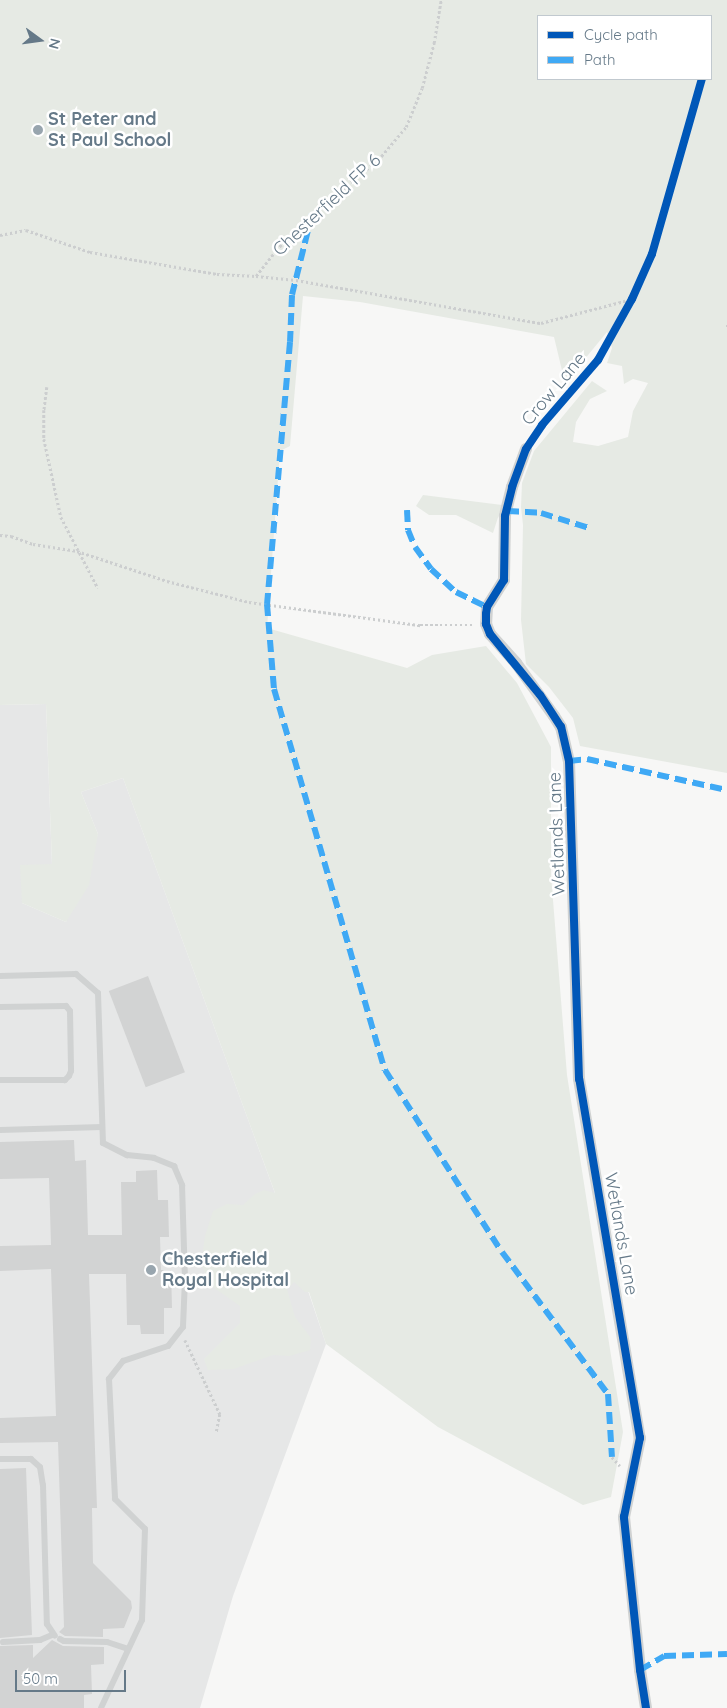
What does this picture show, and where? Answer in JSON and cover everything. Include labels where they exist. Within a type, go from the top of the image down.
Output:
[{"type":"street","name":"Crow Lane","points":[[526,449],[518,469],[505,516],[504,580],[487,607],[486,624],[490,634],[516,663],[561,727],[569,761]]},
{"type":"street","name":"Wetlands Lane","points":[[569,761],[579,1079],[640,1438],[624,1517],[640,1670],[646,1708]]},
{"type":"lane","points":[[0,976],[76,974],[98,993],[103,1143],[127,1155],[154,1158],[174,1166],[182,1185],[185,1279],[183,1327],[168,1346],[123,1361],[109,1379],[115,1499],[145,1529],[142,1620],[101,1708]]},
{"type":"lane","points":[[0,1007],[66,1006],[70,1011],[71,1071],[70,1076],[65,1080],[0,1080]]},
{"type":"lane","points":[[0,1130],[102,1127]]},
{"type":"lane","points":[[0,1460],[31,1459],[40,1467],[43,1485],[47,1624],[56,1637]]},
{"type":"lane","points":[[3,1642],[56,1637],[107,1642],[128,1649]]},
{"type":"path","points":[[0,235],[26,230],[90,252],[217,274],[296,280],[541,323],[632,299]]},
{"type":"path","points":[[627,309],[636,290]]},
{"type":"path","points":[[47,386],[44,410],[44,439],[61,518],[98,588]]},
{"type":"path","points":[[0,535],[11,536],[33,544],[77,551],[167,581],[249,602],[420,626],[476,625]]},
{"type":"path","points":[[181,1330],[220,1414],[216,1434]]},
{"type":"shaded area","points":[[0,0],[727,0],[727,773],[580,746],[573,718],[549,687],[526,664],[521,620],[523,525],[521,507],[522,483],[534,451],[592,381],[607,391],[590,399],[576,422],[573,442],[598,446],[628,437],[633,411],[648,383],[633,379],[624,384],[622,366],[607,363],[612,348],[607,332],[565,383],[554,337],[360,302],[303,296],[290,446],[280,451],[267,628],[407,668],[432,655],[486,646],[517,683],[551,747],[551,875],[567,1075],[623,1432],[611,1497],[583,1505],[438,1427],[326,1344],[309,1292],[305,1292],[294,1282],[287,1289],[295,1317],[311,1338],[310,1350],[289,1356],[273,1355],[234,1369],[208,1370],[204,1359],[240,1323],[240,1306],[213,1287],[201,1265],[205,1236],[213,1211],[227,1204],[243,1205],[255,1194],[264,1190],[275,1193],[123,778],[81,792],[98,834],[89,885],[66,922],[22,903],[20,865],[52,864],[46,704],[0,705]]},
{"type":"shaded area","points":[[423,495],[502,505],[493,533],[456,515],[429,515],[416,506]]},
{"type":"shaded area","name":"Chesterfield Royal Hospital","points":[[46,704],[52,865],[22,903],[66,922],[98,834],[81,792],[123,778],[276,1196],[326,1344],[233,1596],[200,1708],[0,1708],[0,705]]},
{"type":"building","points":[[148,976],[185,1072],[146,1087],[109,991]]},
{"type":"building","name":"Chesterfield Royal Hospital","points":[[74,1140],[75,1161],[86,1160],[88,1235],[122,1235],[121,1182],[136,1182],[136,1171],[157,1170],[158,1200],[168,1200],[169,1237],[160,1237],[161,1270],[171,1270],[172,1308],[164,1308],[164,1334],[141,1334],[140,1325],[127,1325],[126,1274],[89,1274],[97,1508],[92,1508],[93,1563],[131,1601],[132,1608],[124,1628],[103,1629],[103,1637],[65,1636],[59,1632],[64,1627],[58,1442],[0,1443],[0,1418],[56,1416],[51,1269],[0,1271],[0,1246],[51,1245],[49,1178],[0,1179],[0,1142]]},
{"type":"building","points":[[26,1468],[32,1635],[0,1638],[0,1469]]},
{"type":"building","points":[[52,1640],[63,1646],[104,1647],[104,1664],[91,1665],[92,1694],[84,1695],[84,1708],[0,1708],[0,1646],[33,1645],[33,1658]]},
{"type":"marked path","points":[[312,214],[292,295],[290,342],[267,604],[274,689],[385,1070],[502,1252],[608,1394],[612,1457]]},
{"type":"marked path","points":[[407,510],[408,530],[415,547],[431,569],[456,592],[487,607]]},
{"type":"marked path","points":[[507,511],[541,513],[589,528]]},
{"type":"marked path","points":[[569,761],[587,759],[727,790]]},
{"type":"marked path","points":[[640,1670],[664,1656],[727,1654]]},
{"type":"cycle path","points":[[646,1708],[640,1670],[624,1517],[640,1438],[579,1079],[569,761],[561,727],[540,695],[490,634],[486,624],[486,614],[487,607],[504,580],[505,516],[512,487],[526,449],[542,425],[598,360],[632,299],[652,254],[702,80]]},
{"type":"place","name":"St Peter and St Paul School","points":[[38,130]]},
{"type":"place","name":"Chesterfield Royal Hospital","points":[[151,1270]]}]
